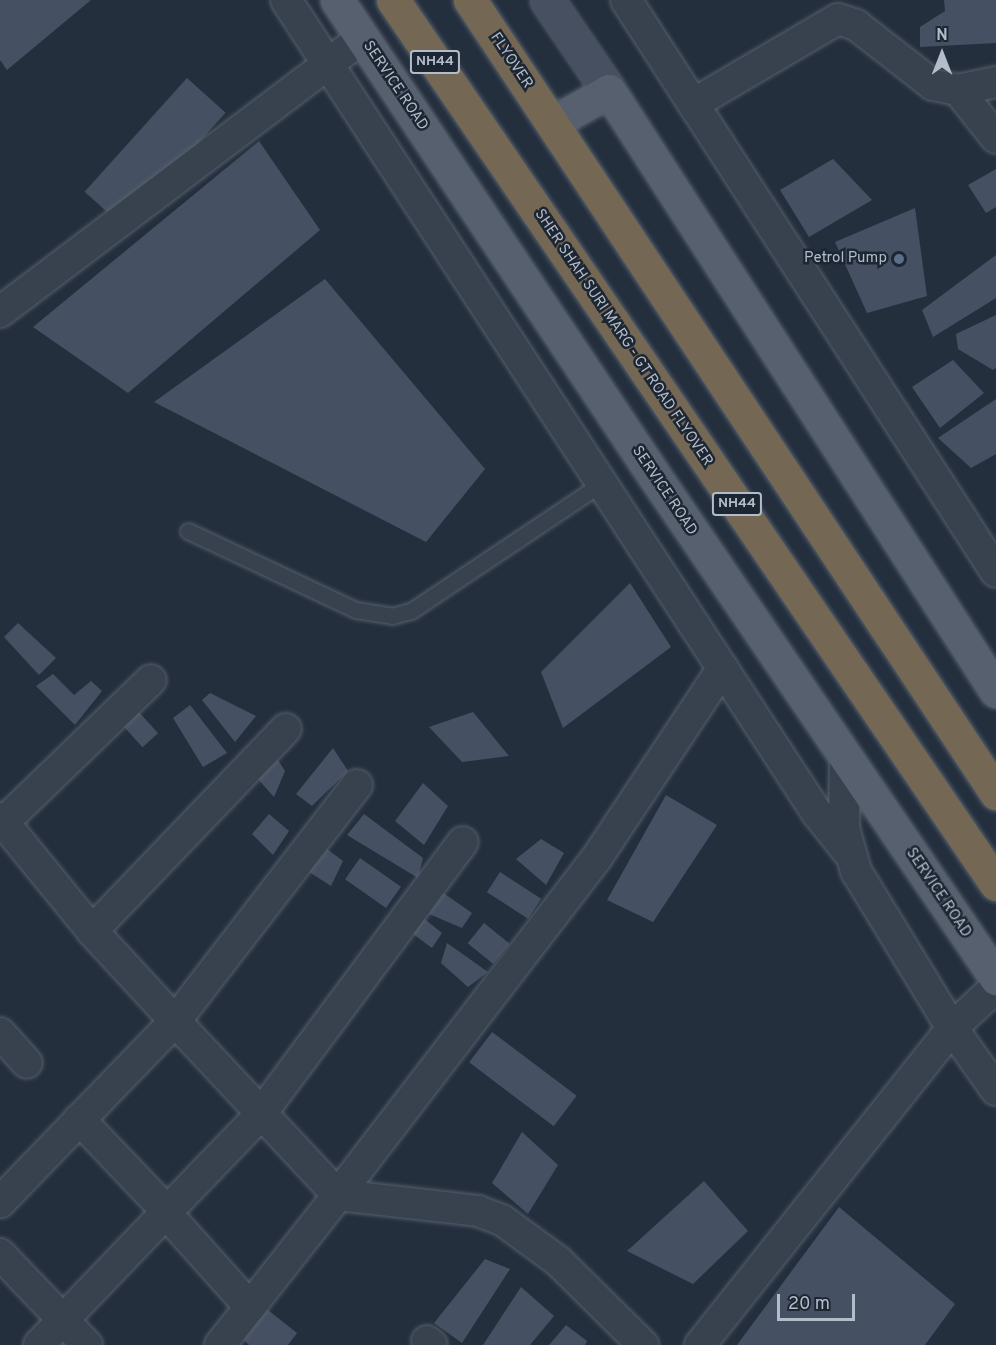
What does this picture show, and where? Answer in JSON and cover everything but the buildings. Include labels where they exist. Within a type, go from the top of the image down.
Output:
[{"type":"highway","name":"SHER SHAH SURI MARG - GT ROAD FLYOVER","points":[[393,0],[996,884]]},
{"type":"highway","name":"FLYOVER","points":[[470,0],[552,123]]},
{"type":"highway","points":[[552,123],[996,793]]},
{"type":"main road","name":"SERVICE ROAD","points":[[338,0],[845,757],[996,978]]},
{"type":"main road","points":[[552,123],[609,91],[996,691]]},
{"type":"street","points":[[286,0],[827,828],[848,852],[864,886],[952,1028],[996,1090]]},
{"type":"street","points":[[547,0],[609,91]]},
{"type":"street","points":[[626,0],[996,572]]},
{"type":"street","points":[[693,104],[838,19],[856,25],[933,85],[958,90],[996,82]]},
{"type":"street","points":[[0,312],[329,66],[363,37]]},
{"type":"street","points":[[958,90],[996,138]]},
{"type":"street","points":[[224,1344],[250,1307],[596,859],[723,668]]},
{"type":"street","points":[[151,680],[2,820],[92,931],[260,1115],[338,1195],[478,1211],[502,1220],[558,1261],[643,1345]]},
{"type":"street","points":[[92,931],[286,729]]},
{"type":"street","points":[[845,757],[842,804],[848,852]]},
{"type":"street","points":[[0,1202],[175,1021],[357,785]]},
{"type":"street","points":[[39,1345],[260,1115],[464,842]]},
{"type":"street","points":[[700,1345],[952,1028],[996,987]]},
{"type":"street","points":[[0,1033],[27,1063]]},
{"type":"street","points":[[79,1119],[167,1211],[250,1307]]},
{"type":"street","points":[[0,1254],[87,1345]]},
{"type":"lane","points":[[188,531],[356,610],[392,616],[411,611],[601,484]]},
{"type":"place","name":"Petrol Pump","points":[[899,259]]}]
